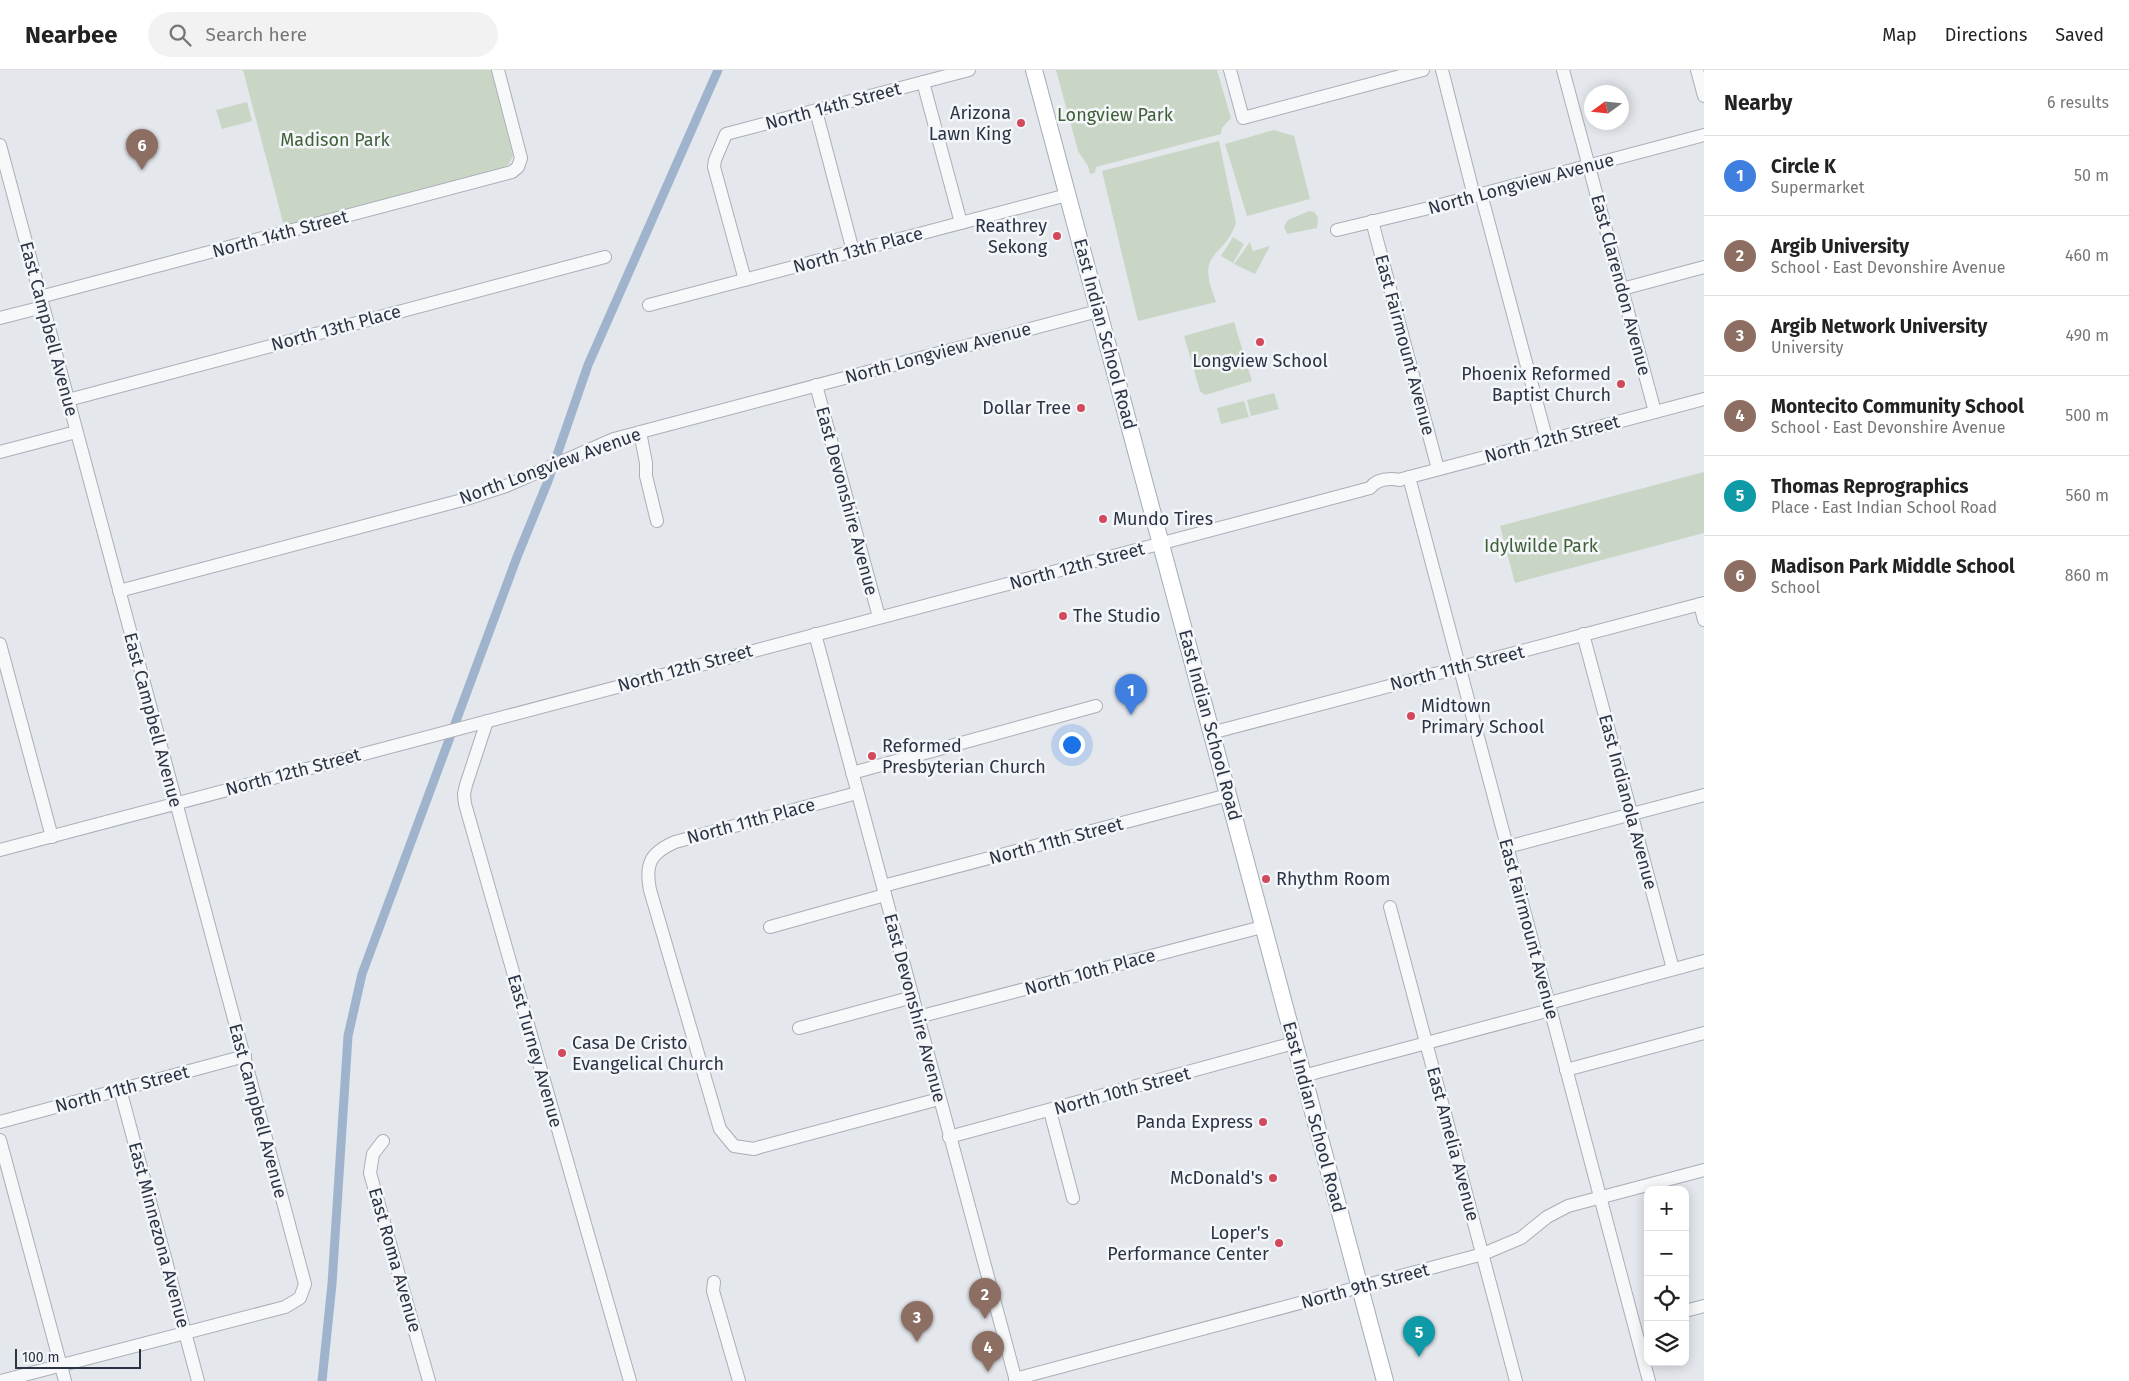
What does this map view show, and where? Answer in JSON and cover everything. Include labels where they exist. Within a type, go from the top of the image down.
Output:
[{"type":"main road","name":"East Indian School Road","points":[[1034,70],[1385,1381]]},
{"type":"street","name":"North 14th Street","points":[[0,318],[41,302],[512,172],[518,167],[521,158],[498,70]]},
{"type":"street","name":"North 14th Street","points":[[745,280],[714,168],[715,160],[726,134],[969,70]]},
{"type":"street","points":[[1230,70],[1243,118],[1423,70]]},
{"type":"street","points":[[1442,70],[1547,441]]},
{"type":"street","name":"East Clarendon Avenue","points":[[1563,70],[1655,412]]},
{"type":"street","points":[[1697,70],[1704,96]]},
{"type":"street","points":[[923,82],[961,223]]},
{"type":"street","points":[[816,111],[853,251]]},
{"type":"street","name":"North Longview Avenue","points":[[1337,230],[1704,135]]},
{"type":"street","name":"East Campbell Avenue","points":[[0,145],[5,184],[41,302],[68,400],[305,1284],[302,1294],[297,1301],[285,1307],[185,1333]]},
{"type":"street","name":"North 13th Place","points":[[648,304],[1067,195]]},
{"type":"street","name":"East Fairmount Avenue","points":[[1372,221],[1438,469]]},
{"type":"street","name":"North 13th Place","points":[[68,400],[605,257]]},
{"type":"street","points":[[1622,288],[1704,267]]},
{"type":"street","name":"North Longview Avenue","points":[[119,591],[466,499],[540,471],[614,439],[1098,311]]},
{"type":"street","name":"East Devonshire Avenue","points":[[816,385],[879,617]]},
{"type":"street","name":"North 12th Street","points":[[0,850],[1370,488],[1377,490],[1404,479],[1438,469],[1704,399]]},
{"type":"street","points":[[0,452],[76,432]]},
{"type":"street","points":[[640,432],[646,463],[646,476],[658,522]]},
{"type":"street","name":"East Fairmount Avenue","points":[[1404,479],[1458,666],[1649,1381]]},
{"type":"street","points":[[1702,603],[1704,620]]},
{"type":"street","name":"North 11th Street","points":[[1211,733],[1458,666],[1702,603]]},
{"type":"street","name":"East Devonshire Avenue","points":[[815,634],[1016,1380]]},
{"type":"street","name":"East Indianola Avenue","points":[[1583,634],[1673,969]]},
{"type":"street","points":[[0,644],[52,837]]},
{"type":"street","points":[[852,773],[1096,706]]},
{"type":"street","name":"East Turney Avenue","points":[[487,721],[466,785],[464,794],[465,804],[630,1381]]},
{"type":"street","name":"North 11th Place","points":[[857,793],[675,842],[656,852],[650,860],[648,879],[652,900],[720,1129],[734,1146],[744,1148],[760,1147],[939,1099]]},
{"type":"street","name":"North 11th Street","points":[[770,927],[884,891],[1228,795]]},
{"type":"street","points":[[1507,847],[1704,795]]},
{"type":"street","name":"East Amelia Avenue","points":[[1390,907],[1516,1381]]},
{"type":"street","name":"North 10th Place","points":[[918,1016],[1262,927]]},
{"type":"street","points":[[1303,1076],[1427,1044],[1704,961]]},
{"type":"street","points":[[799,1028],[912,998]]},
{"type":"street","points":[[1566,1070],[1704,1033]]},
{"type":"street","name":"North 10th Street","points":[[949,1137],[1294,1043]]},
{"type":"street","name":"North 11th Street","points":[[0,1122],[244,1056]]},
{"type":"street","name":"East Minnezona Avenue","points":[[120,1089],[198,1381]]},
{"type":"street","points":[[1050,1111],[1073,1198]]},
{"type":"street","points":[[0,1140],[65,1381]]},
{"type":"street","name":"East Roma Avenue","points":[[383,1141],[373,1154],[370,1172],[429,1381]]},
{"type":"street","name":"North 9th Street","points":[[1016,1380],[1483,1254],[1516,1241],[1547,1217],[1568,1206],[1704,1170]]},
{"type":"street","points":[[714,1282],[713,1291],[739,1381]]},
{"type":"street","points":[[1689,1310],[1704,1306]]},
{"type":"street","points":[[1635,1324],[1645,1321]]},
{"type":"street","points":[[1,1381],[185,1333]]},
{"type":"green space","name":"Madison Park","points":[[243,70],[492,70],[513,156],[508,165],[503,169],[284,226]]},
{"type":"green space","name":"Longview Park","points":[[1056,70],[1217,70],[1231,118],[1222,128],[1221,134],[1096,167],[1095,173],[1090,174],[1088,166],[1078,151]]},
{"type":"green space","points":[[247,102],[252,121],[222,129],[216,110]]},
{"type":"green space","points":[[1274,130],[1294,136],[1310,199],[1247,216],[1225,144]]},
{"type":"green space","points":[[1219,141],[1236,223],[1230,235],[1209,264],[1210,285],[1216,302],[1138,321],[1102,171]]},
{"type":"green space","points":[[1309,211],[1314,212],[1318,217],[1317,228],[1287,234],[1284,226],[1288,220]]},
{"type":"green space","points":[[1233,237],[1244,244],[1233,263],[1221,256]]},
{"type":"green space","points":[[1250,242],[1253,251],[1270,246],[1255,274],[1234,264]]},
{"type":"green space","points":[[1234,322],[1252,381],[1205,395],[1200,391],[1184,336]]},
{"type":"green space","points":[[1274,393],[1279,409],[1251,416],[1247,400]]},
{"type":"green space","points":[[1244,401],[1249,417],[1221,424],[1217,408]]},
{"type":"green space","name":"Idylwilde Park","points":[[1704,472],[1704,533],[1515,583],[1500,526]]},
{"type":"waterway","points":[[322,1381],[332,1284],[348,1036],[362,974],[517,557],[548,481],[588,365],[718,70]]},
{"type":"place","name":"Arizona Lawn King","points":[[1021,123]]},
{"type":"place","name":"Madison Park Middle School","points":[[142,170]]},
{"type":"place","name":"Reathrey Sekong","points":[[1057,236]]},
{"type":"place","name":"Longview School","points":[[1260,342]]},
{"type":"place","name":"Phoenix Reformed Baptist Church","points":[[1621,384]]},
{"type":"place","name":"Dollar Tree","points":[[1081,408]]},
{"type":"place","name":"Mundo Tires","points":[[1103,519]]},
{"type":"place","name":"The Studio","points":[[1063,616]]},
{"type":"place","name":"Circle K","points":[[1131,715]]},
{"type":"place","name":"Midtown Primary School","points":[[1411,716]]},
{"type":"place","name":"Reformed Presbyterian Church","points":[[872,756]]},
{"type":"place","name":"Rhythm Room","points":[[1266,879]]},
{"type":"place","name":"Casa De Cristo Evangelical Church","points":[[562,1053]]},
{"type":"place","name":"Panda Express","points":[[1263,1122]]},
{"type":"place","name":"McDonald's","points":[[1273,1178]]},
{"type":"place","name":"Loper's Performance Center","points":[[1279,1243]]},
{"type":"place","name":"Argib University","points":[[985,1319]]},
{"type":"place","name":"Argib Network University","points":[[917,1342]]},
{"type":"place","name":"Thomas Reprographics","points":[[1419,1357]]},
{"type":"place","name":"Montecito Community School","points":[[988,1372]]}]
